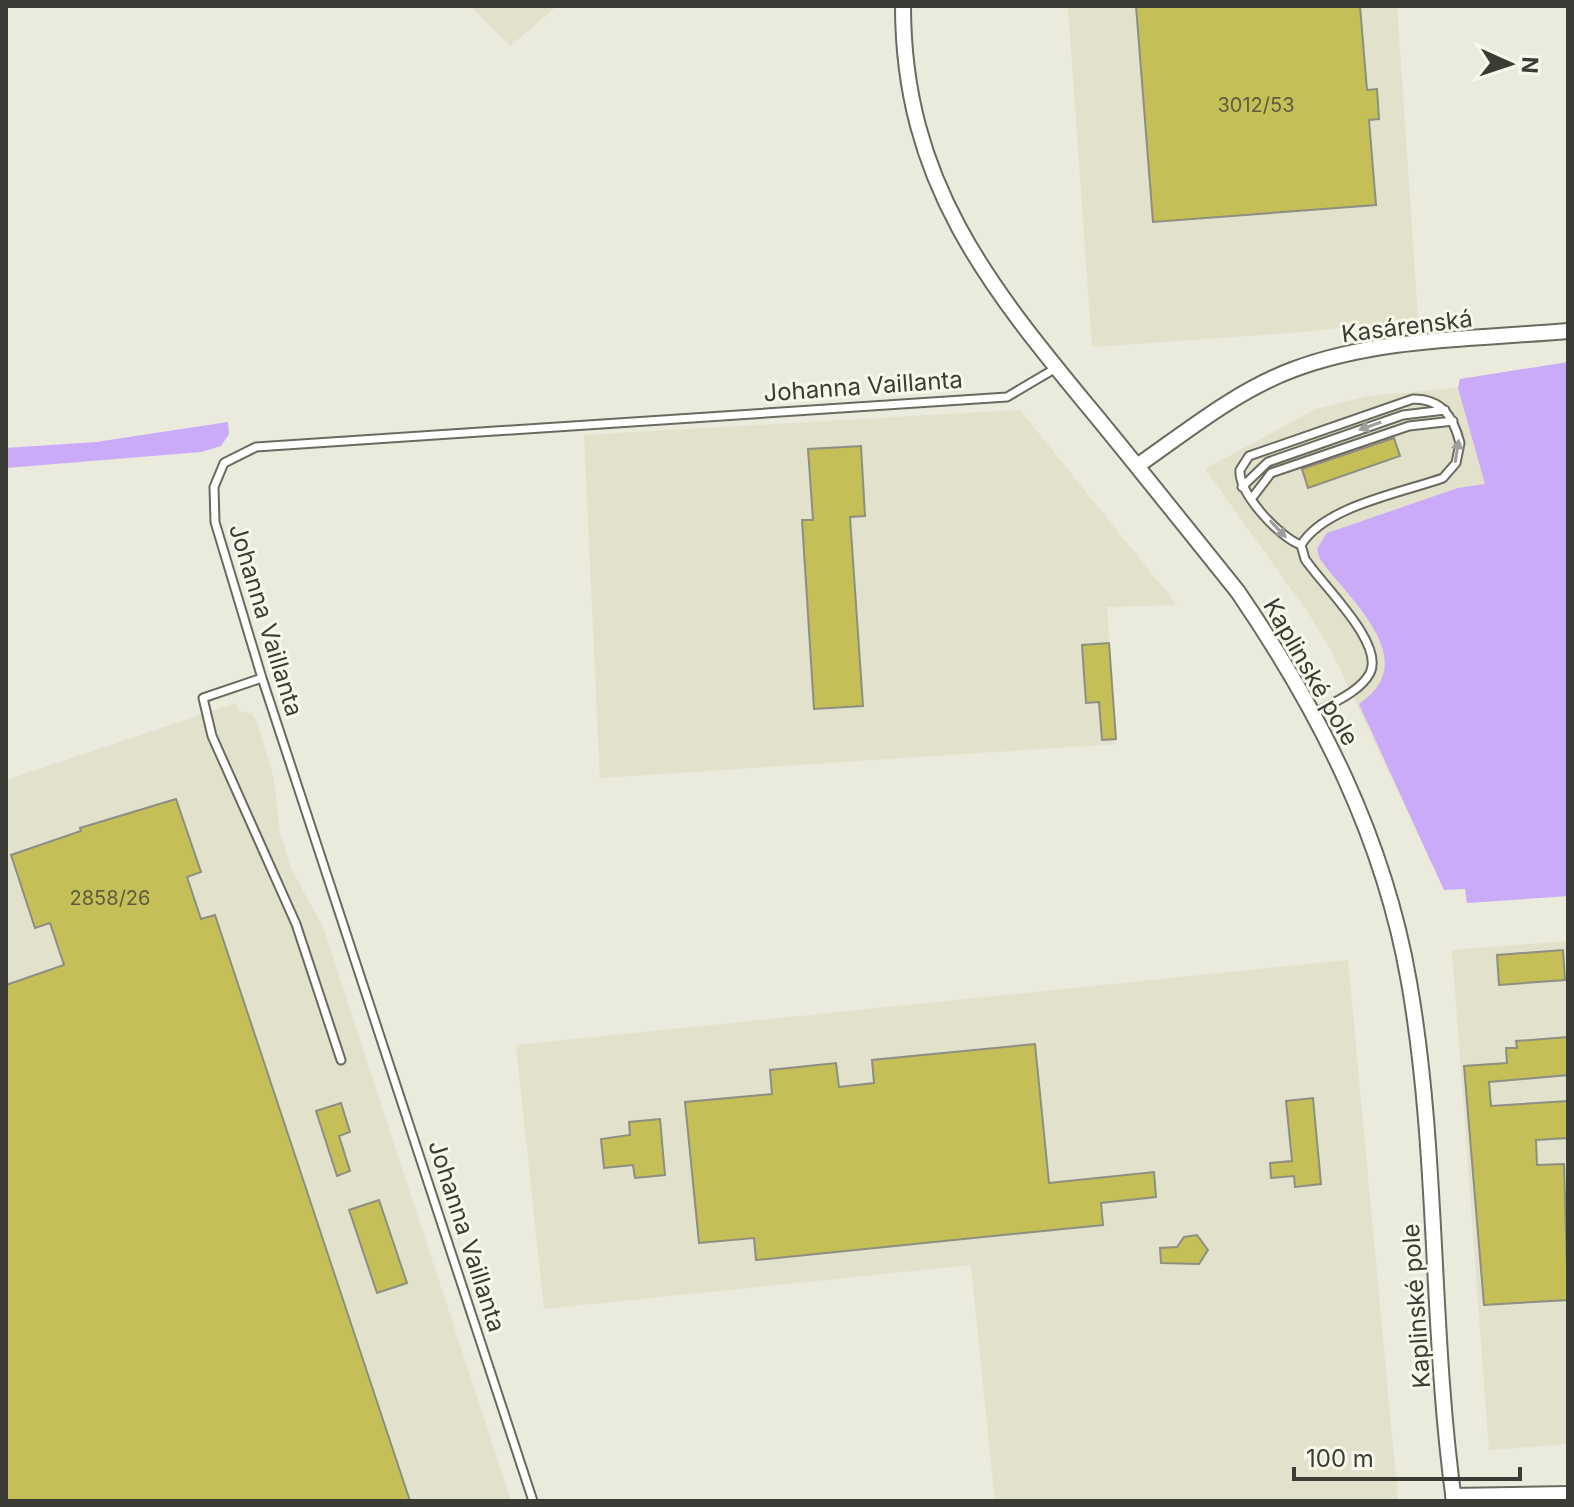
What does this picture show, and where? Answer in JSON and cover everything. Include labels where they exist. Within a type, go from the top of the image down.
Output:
[{"type":"street","name":"Kaplinské pole","points":[[903,6],[913,111],[937,186],[955,224],[995,289],[1238,592],[1315,713],[1369,835],[1396,919],[1418,1034],[1454,1498]]},
{"type":"street","name":"Kasárenská","points":[[1137,466],[1254,388],[1291,370],[1369,349],[1568,331]]},
{"type":"street","points":[[1454,1498],[1568,1494]]},
{"type":"lane","name":"Johanna Vaillanta","points":[[533,1501],[262,678],[215,522],[214,487],[224,463],[256,447],[1007,397],[1056,368]]},
{"type":"lane","points":[[1301,545],[1309,533],[1327,519],[1443,478],[1450,472],[1460,443],[1453,421],[1445,410],[1436,403],[1413,399],[1249,456],[1240,470],[1242,487],[1282,535],[1301,545],[1305,559],[1367,639],[1372,656],[1365,679],[1315,713]]},
{"type":"lane","points":[[1242,487],[1268,462],[1396,417],[1445,410]]},
{"type":"lane","points":[[1252,498],[1271,473],[1409,426],[1453,421]]},
{"type":"lane","points":[[262,678],[203,698],[212,736],[296,924],[341,1060]]},
{"type":"shaded area","points":[[471,6],[557,6],[510,46]]},
{"type":"shaded area","points":[[1068,6],[1397,6],[1418,319],[1302,332],[1092,347]]},
{"type":"shaded area","points":[[1568,362],[1568,896],[1467,903],[1465,889],[1444,890],[1359,704],[1377,687],[1384,669],[1383,650],[1375,630],[1320,559],[1317,549],[1327,533],[1458,488],[1485,484],[1458,388],[1460,379]]},
{"type":"shaded area","points":[[1458,388],[1568,766],[1568,896],[1467,903],[1465,889],[1444,890],[1333,654],[1307,611],[1205,469],[1316,409],[1367,396]]},
{"type":"shaded area","points":[[1020,410],[1177,605],[1107,607],[1116,744],[600,778],[584,435]]},
{"type":"shaded area","points":[[228,422],[229,434],[221,446],[201,452],[6,468],[6,448],[96,442]]},
{"type":"shaded area","points":[[236,703],[239,711],[252,714],[256,719],[273,775],[280,832],[291,869],[323,927],[511,1501],[6,1501],[6,780]]},
{"type":"shaded area","points":[[1568,941],[1568,1444],[1489,1450],[1452,950]]},
{"type":"shaded area","points":[[1348,960],[1398,1501],[995,1501],[971,1265],[544,1309],[516,1045]]},
{"type":"building","points":[[1136,6],[1360,6],[1367,90],[1377,89],[1379,119],[1369,120],[1376,205],[1153,222]]},
{"type":"building","points":[[1394,438],[1400,456],[1308,488],[1302,469]]},
{"type":"building","points":[[861,446],[865,516],[850,517],[863,706],[814,709],[802,520],[813,520],[808,449]]},
{"type":"building","points":[[1109,643],[1116,739],[1102,740],[1099,702],[1086,703],[1082,645]]},
{"type":"building","points":[[176,799],[201,872],[187,877],[201,919],[215,915],[410,1501],[6,1501],[6,985],[64,965],[50,923],[35,928],[11,855],[81,831],[80,828]]},
{"type":"building","points":[[1563,950],[1565,980],[1499,985],[1497,955]]},
{"type":"building","points":[[1568,1037],[1568,1075],[1489,1082],[1491,1106],[1568,1101],[1568,1138],[1536,1140],[1537,1165],[1564,1164],[1568,1300],[1484,1305],[1464,1066],[1507,1063],[1506,1048],[1517,1048],[1516,1041]]},
{"type":"building","points":[[1035,1044],[1049,1183],[1154,1172],[1156,1197],[1101,1203],[1103,1225],[756,1260],[754,1238],[699,1243],[685,1102],[772,1094],[770,1070],[836,1063],[839,1087],[874,1083],[872,1060]]},
{"type":"building","points":[[1313,1098],[1321,1184],[1295,1187],[1294,1176],[1271,1178],[1270,1163],[1292,1161],[1286,1101]]},
{"type":"building","points":[[341,1103],[350,1132],[339,1136],[350,1171],[337,1176],[316,1111]]},
{"type":"building","points":[[660,1119],[665,1175],[635,1178],[633,1165],[604,1168],[601,1139],[630,1135],[629,1122]]},
{"type":"building","points":[[379,1200],[407,1283],[377,1293],[349,1210]]},
{"type":"building","points":[[1197,1235],[1208,1250],[1199,1264],[1161,1263],[1160,1248],[1177,1247],[1184,1237]]}]
